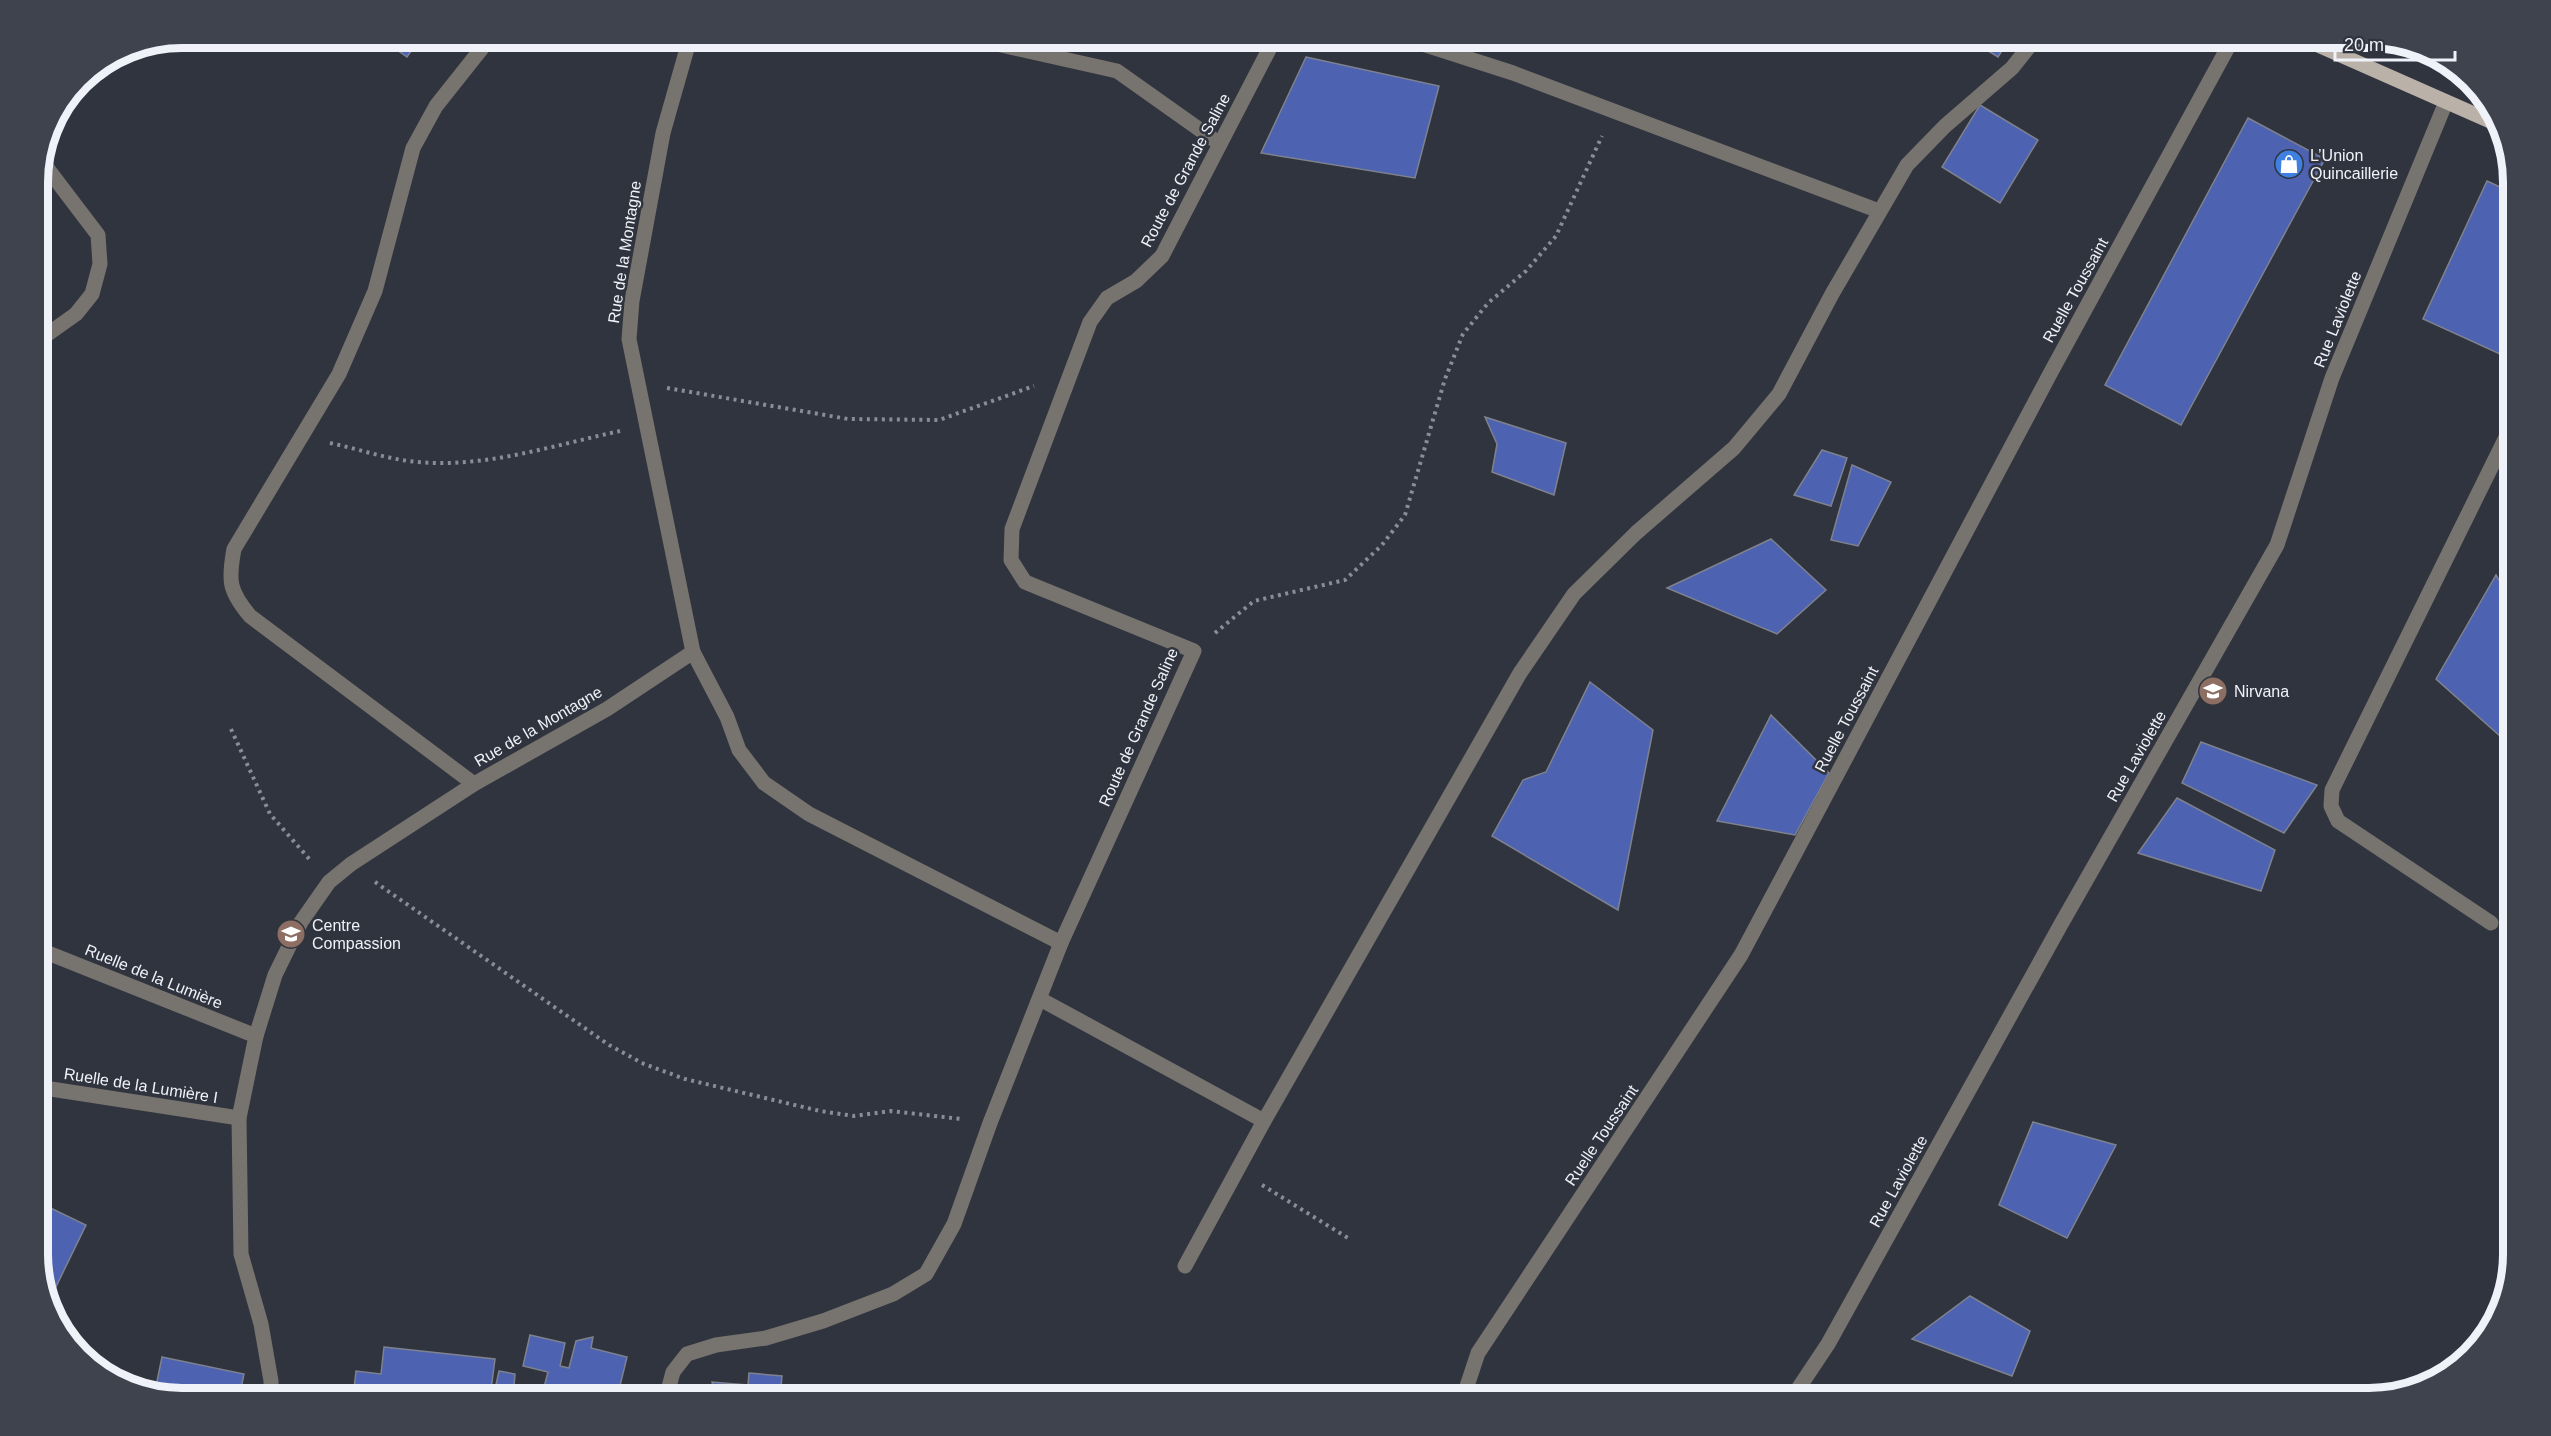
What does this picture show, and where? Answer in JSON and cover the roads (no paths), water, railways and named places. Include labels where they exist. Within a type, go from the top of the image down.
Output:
[{"type":"main road","points":[[2324,48],[2487,119]]},
{"type":"street","points":[[474,784],[250,616],[234,597],[229,575],[234,549],[339,374],[375,291],[413,148],[436,106],[482,48]]},
{"type":"street","name":"Rue de la Montagne","points":[[271,1388],[261,1324],[241,1254],[239,1118],[256,1036],[274,975],[301,922],[329,882],[351,864],[474,784],[607,709],[693,652],[644,426],[629,339],[632,301],[663,133],[687,48]]},
{"type":"street","points":[[1015,48],[1118,71],[1220,144]]},
{"type":"street","name":"Route de Grande Saline","points":[[669,1388],[673,1372],[687,1354],[716,1345],[766,1338],[823,1321],[893,1294],[926,1275],[954,1224],[990,1123],[1061,943],[1194,651],[1050,595],[1025,582],[1011,560],[1012,529],[1090,322],[1107,298],[1136,281],[1162,256],[1270,48]]},
{"type":"street","points":[[1435,48],[1513,73],[1879,211]]},
{"type":"street","points":[[1185,1266],[1264,1121],[1533,653],[1574,594],[1636,533],[1734,448],[1779,394],[1879,211],[1907,165],[1945,126],[2012,68],[2028,48]]},
{"type":"street","name":"Ruelle Toussaint","points":[[1466,1388],[1478,1353],[1742,956],[2050,372],[2228,48]]},
{"type":"street","name":"Rue Laviolette","points":[[1799,1388],[1828,1344],[2060,926],[2277,545],[2332,378],[2446,102]]},
{"type":"street","points":[[48,170],[98,235],[100,264],[92,294],[76,314],[48,334]]},
{"type":"street","points":[[2491,922],[2338,821],[2331,806],[2332,790],[2503,443]]},
{"type":"street","points":[[693,652],[727,717],[739,750],[764,783],[809,814],[1061,943]]},
{"type":"street","name":"Ruelle de la Lumière","points":[[48,952],[256,1036]]},
{"type":"street","points":[[1040,999],[1264,1121]]},
{"type":"street","name":"Ruelle de la Lumière I","points":[[48,1089],[239,1118]]},
{"type":"place","name":"L’Union Quincaillerie","points":[[2289,164]]},
{"type":"place","name":"Nirvana","points":[[2213,691]]},
{"type":"place","name":"Centre Compassion","points":[[291,934]]}]
